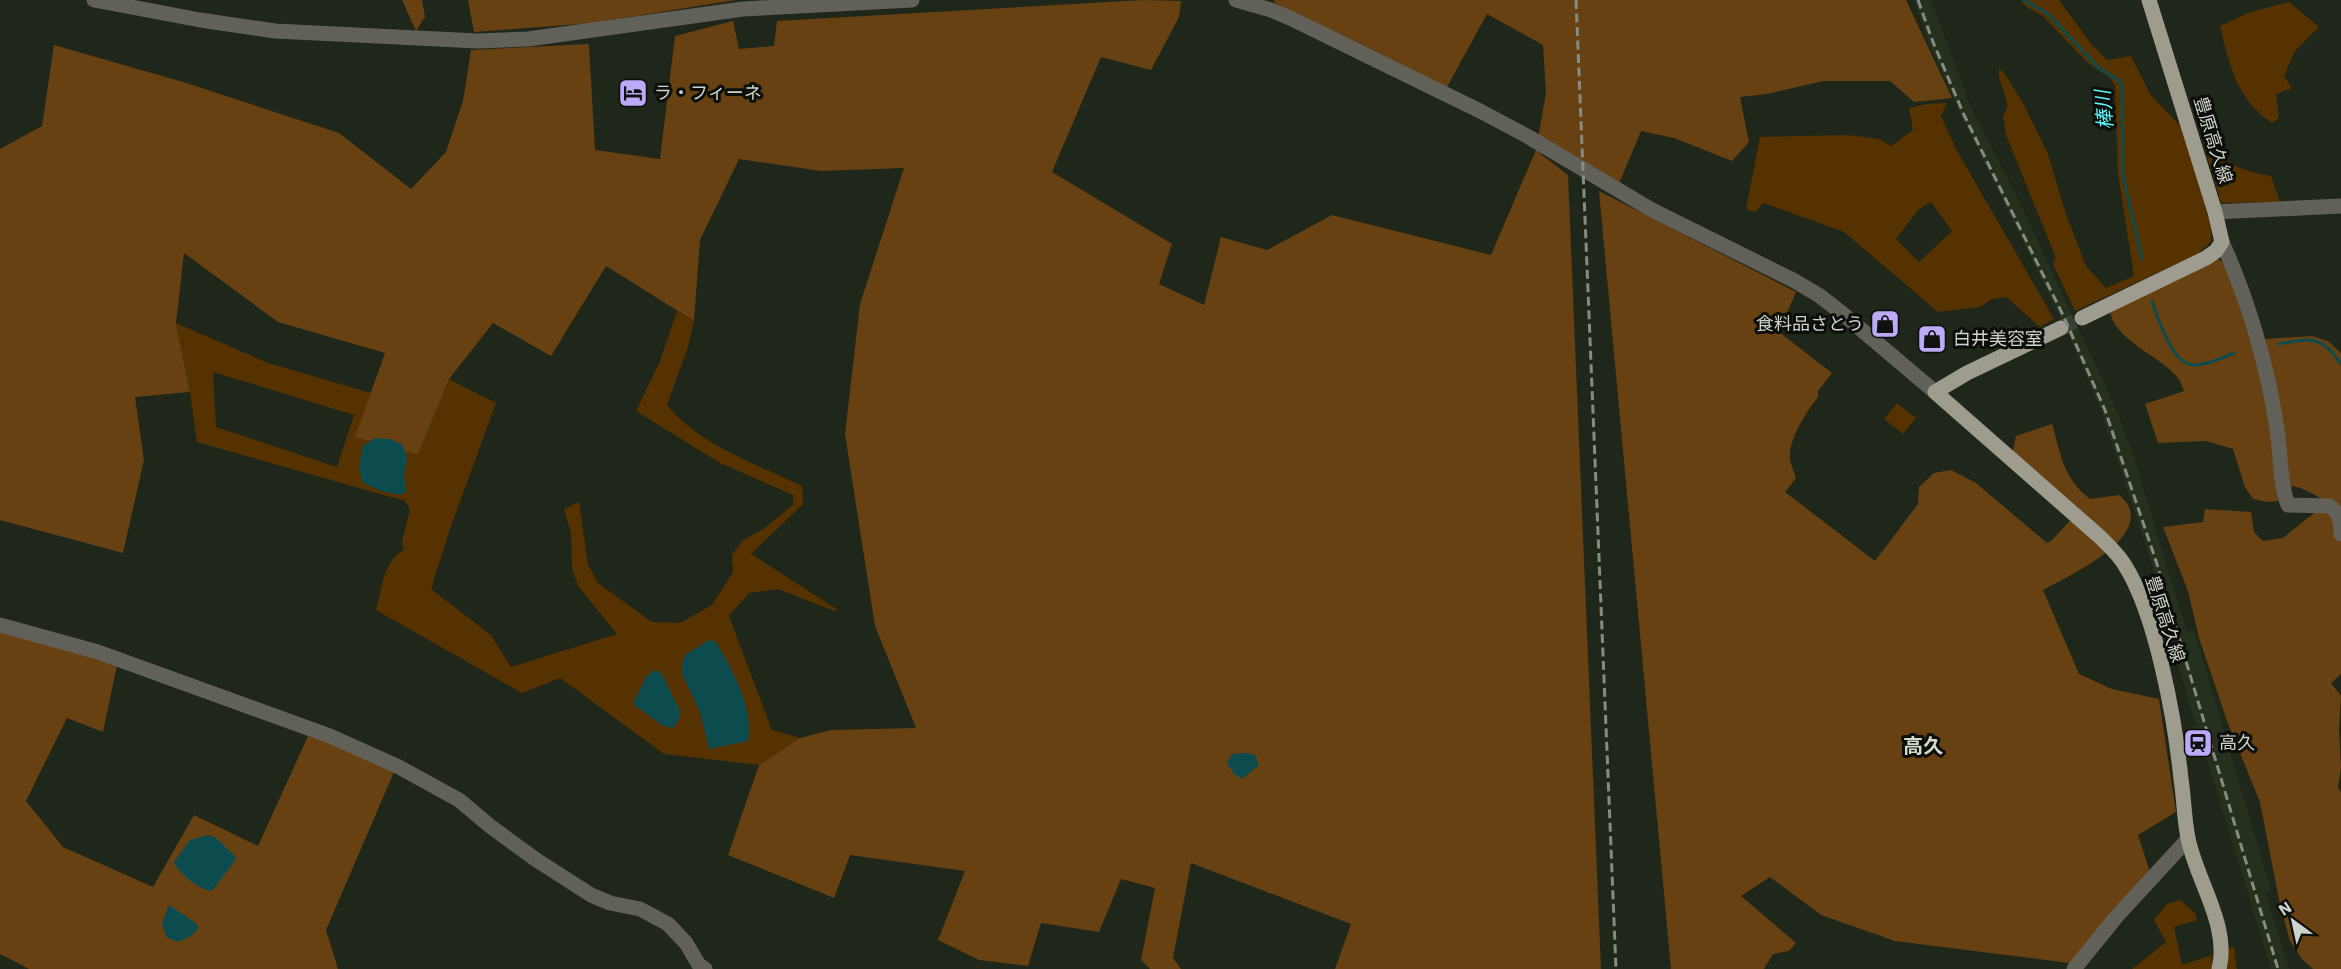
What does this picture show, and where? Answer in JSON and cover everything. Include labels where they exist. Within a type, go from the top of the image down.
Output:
[{"type":"main road","name":"豊原高久線","points":[[2149,0],[2215,212],[2222,242]]},
{"type":"main road","points":[[2082,318],[2206,258],[2216,251],[2222,242]]},
{"type":"main road","points":[[1935,393],[1966,373],[2061,328]]},
{"type":"main road","name":"豊原高久線","points":[[1935,393],[2100,537],[2124,563],[2134,581],[2148,618],[2166,691],[2181,777],[2188,839],[2218,927],[2222,947],[2219,969]]},
{"type":"street","points":[[94,0],[274,31],[478,41],[528,39],[741,4],[912,0]]},
{"type":"street","points":[[1236,0],[1269,5],[1469,105],[1527,136],[1652,210],[1793,279],[1843,314],[1935,393]]},
{"type":"street","points":[[2215,212],[2341,206]]},
{"type":"street","points":[[2222,242],[2238,281],[2262,360],[2277,423],[2288,506],[2330,506],[2341,520],[2341,534]]},
{"type":"street","points":[[0,625],[98,652],[330,736],[398,766],[459,800],[535,859],[591,895],[610,903],[640,909],[668,924],[686,943],[698,968]]},
{"type":"street","points":[[2074,969],[2116,916],[2188,839]]},
{"type":"shaded area","points":[[402,0],[422,0],[425,17],[416,31]]},
{"type":"shaded area","points":[[468,0],[736,0],[592,23],[474,32]]},
{"type":"shaded area","points":[[1144,0],[1181,1],[1179,17],[1151,70],[1101,57],[1052,172],[1172,244],[1159,284],[1204,305],[1221,237],[1267,250],[1332,215],[1491,255],[1536,150],[1546,93],[1543,45],[1487,14],[1447,87],[1275,3],[1274,0],[1906,0],[1952,98],[1914,102],[1890,81],[1823,81],[1767,94],[1740,97],[1749,142],[1732,161],[1674,138],[1641,131],[1618,186],[1538,152],[1568,175],[1601,969],[1335,969],[1351,924],[1191,863],[1173,958],[1181,969],[1150,969],[1141,960],[1155,888],[1121,879],[1099,932],[1041,923],[1028,966],[979,960],[938,940],[965,871],[850,855],[834,898],[728,855],[759,765],[800,738],[831,730],[916,728],[875,626],[845,434],[860,304],[904,168],[821,171],[739,159],[700,240],[694,321],[606,266],[551,356],[493,323],[449,379],[418,455],[355,437],[385,353],[278,322],[184,253],[176,323],[190,392],[135,397],[144,460],[123,553],[0,520],[0,149],[42,126],[54,45],[183,82],[339,133],[411,189],[446,152],[463,101],[471,50],[589,44],[595,150],[660,159],[675,36],[733,21],[739,49],[774,46],[777,21]]},
{"type":"shaded area","points":[[1914,0],[1931,0],[1972,110],[2014,191],[2114,404],[2132,451],[2187,632],[2194,630],[2271,890],[2265,892],[2289,969],[2271,969],[2206,757],[2194,759],[2186,729],[2196,726],[2170,637],[2175,634],[2101,411],[2070,338],[1961,115],[1929,44]]},
{"type":"shaded area","points":[[2021,0],[2059,0],[2092,45],[2107,60],[2131,56],[2150,94],[2184,130],[2211,228],[2211,241],[2198,254],[2075,311],[2053,264],[2056,258],[2006,135],[2003,116],[2008,106],[1999,77],[1999,69],[2023,103],[2048,154],[2066,214],[2086,266],[2106,288],[2134,276],[2118,174],[2115,86],[2111,79],[2086,61],[2043,16],[2025,6]]},
{"type":"shaded area","points":[[2289,2],[2319,27],[2295,51],[2284,76],[2292,88],[2276,94],[2279,118],[2272,123],[2250,103],[2236,80],[2220,26],[2250,12]]},
{"type":"shaded area","points":[[1947,103],[1941,116],[1956,149],[2054,319],[2040,327],[2006,297],[1992,299],[1980,307],[1938,312],[1844,232],[1763,203],[1755,212],[1746,209],[1760,137],[1847,135],[1879,139],[1891,146],[1913,130],[1909,108]],"holes":[[[1931,202],[1952,231],[1919,262],[1896,239],[1919,209]]]},
{"type":"shaded area","points":[[2204,145],[2235,166],[2271,176],[2280,202],[2221,203]]},
{"type":"shaded area","points":[[1599,191],[1796,292],[1779,332],[1832,373],[1818,391],[1818,397],[1795,435],[1790,459],[1796,478],[1785,492],[1875,561],[1918,504],[1919,487],[1934,473],[1951,470],[1976,483],[2047,543],[2052,540],[2077,513],[2012,455],[2016,436],[2052,424],[2064,465],[2081,491],[2090,499],[2119,495],[2128,505],[2131,518],[2126,532],[2116,544],[2085,567],[2043,590],[2079,674],[2112,689],[2159,699],[2176,812],[2138,835],[2151,875],[2070,963],[1895,941],[1821,915],[1770,877],[1741,896],[1796,943],[1789,951],[1773,954],[1764,969],[1671,969]]},
{"type":"shaded area","points":[[2218,259],[2227,265],[2250,340],[2312,336],[2328,341],[2341,353],[2341,674],[2331,683],[2341,696],[2339,729],[2341,768],[2338,787],[2341,793],[2341,969],[2313,969],[2302,959],[2290,941],[2280,905],[2260,802],[2227,721],[2199,638],[2188,591],[2163,527],[2203,522],[2205,509],[2251,512],[2254,532],[2263,541],[2283,538],[2314,513],[2320,498],[2305,490],[2289,486],[2278,489],[2278,501],[2267,502],[2253,499],[2245,487],[2233,449],[2206,441],[2158,443],[2145,404],[2184,391],[2179,379],[2170,370],[2128,339],[2113,321],[2110,310]]},
{"type":"shaded area","points":[[677,311],[694,321],[688,347],[667,405],[680,419],[712,442],[802,486],[803,504],[751,554],[838,610],[834,611],[778,589],[749,593],[729,616],[772,730],[800,738],[759,765],[664,754],[560,678],[522,693],[376,610],[387,568],[404,550],[402,541],[410,510],[405,501],[197,442],[176,323],[268,363],[371,393],[356,437],[418,455],[449,379],[496,403],[449,532],[431,589],[491,635],[511,667],[617,634],[578,586],[572,568],[571,533],[564,509],[579,502],[588,564],[598,583],[652,622],[680,623],[712,605],[733,572],[732,555],[742,541],[763,529],[793,505],[793,495],[720,463],[636,411],[660,361]],"holes":[[[213,372],[354,415],[337,467],[216,427]]]},
{"type":"shaded area","points":[[1897,403],[1916,418],[1903,434],[1884,419]]},
{"type":"shaded area","points":[[0,630],[117,665],[103,732],[67,718],[26,801],[63,847],[153,887],[194,815],[258,846],[308,736],[353,750],[394,772],[326,930],[338,969],[29,969],[0,954]]},
{"type":"shaded area","points":[[2180,900],[2195,913],[2197,920],[2174,927],[2182,965],[2212,955],[2212,969],[2132,969],[2166,942],[2154,920],[2167,904]]},
{"type":"shaded area","points":[[2234,947],[2237,969],[2226,969],[2228,948]]},
{"type":"water","points":[[375,438],[389,439],[402,444],[407,457],[404,475],[406,491],[401,495],[381,491],[363,483],[359,468],[363,446]]},
{"type":"water","points":[[709,640],[716,642],[735,676],[745,703],[749,729],[748,741],[709,749],[700,712],[682,674],[682,663],[685,655]]},
{"type":"water","points":[[655,670],[662,674],[680,711],[679,719],[673,728],[663,726],[633,704],[646,677]]},
{"type":"water","points":[[1232,754],[1255,755],[1259,765],[1242,779],[1234,774],[1227,763]]},
{"type":"water","points":[[208,835],[216,838],[237,858],[212,891],[190,881],[180,872],[174,862],[190,840]]},
{"type":"water","points":[[169,905],[197,924],[198,929],[191,936],[178,942],[166,937],[162,923]]},
{"type":"waterway","name":"棒川","points":[[2024,0],[2048,14],[2100,69],[2120,81],[2122,87],[2123,176],[2142,259]]},
{"type":"waterway","name":"棒川","points":[[2152,301],[2167,339],[2186,363],[2204,364],[2234,353]]},
{"type":"waterway","name":"棒川","points":[[2279,344],[2307,340],[2321,343],[2341,364]]},
{"type":"tunnel","points":[[2061,328],[2082,318]]},
{"type":"railway","points":[[1576,0],[1616,969]]},
{"type":"railway","points":[[1918,0],[1964,115],[2063,315],[2105,410],[2156,561],[2278,969]]},
{"type":"place","name":"ラ・フィーネ","points":[[633,93]]},
{"type":"place","name":"食料品さとう","points":[[1885,324]]},
{"type":"place","name":"白井美容室","points":[[1932,339]]},
{"type":"place","name":"高久","points":[[2198,743]]},
{"type":"district","name":"高久","points":[[1923,746]]}]
